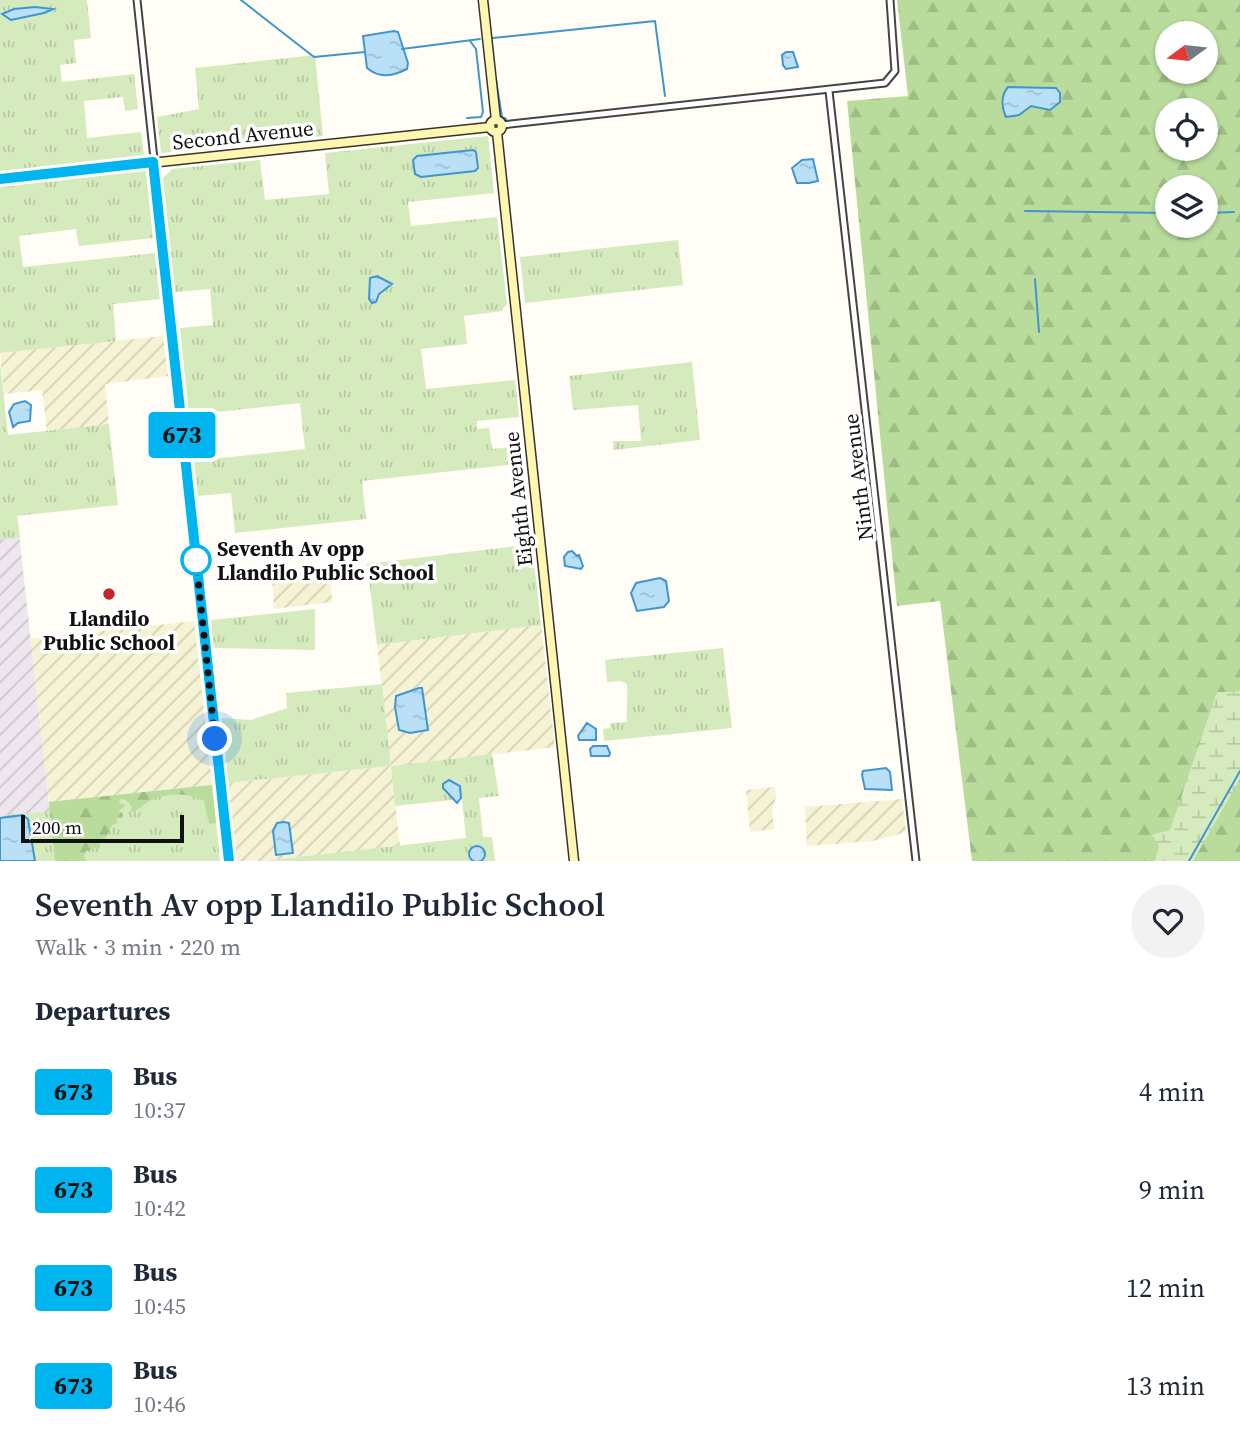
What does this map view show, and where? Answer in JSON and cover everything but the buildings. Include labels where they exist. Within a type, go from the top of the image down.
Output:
[{"type":"main road","name":"Eighth Avenue","points":[[483,0],[574,861]]},
{"type":"main road","name":"Second Avenue","points":[[0,179],[497,126]]},
{"type":"street","points":[[137,0],[229,861]]},
{"type":"street","name":"Second Avenue","points":[[497,126],[885,83],[895,71],[890,0]]},
{"type":"street","name":"Ninth Avenue","points":[[829,90],[916,861]]},
{"type":"shaded area","points":[[163,336],[168,376],[105,384],[109,424],[47,431],[42,390],[4,394],[0,353]]},
{"type":"shaded area","points":[[17,516],[50,812],[0,817],[0,518]]},
{"type":"shaded area","points":[[330,569],[332,602],[274,609],[272,577]]},
{"type":"shaded area","points":[[194,621],[212,785],[49,802],[31,639]]},
{"type":"shaded area","points":[[541,625],[555,747],[391,766],[377,645]]},
{"type":"shaded area","points":[[391,766],[400,847],[263,861],[236,861],[228,783]]},
{"type":"shaded area","points":[[775,787],[776,797],[772,810],[774,829],[750,832],[746,790]]},
{"type":"shaded area","points":[[902,799],[906,832],[873,841],[807,846],[805,807]]},
{"type":"green space","points":[[0,0],[87,0],[91,38],[74,40],[76,63],[60,65],[62,82],[134,74],[138,109],[125,111],[123,97],[84,101],[87,138],[141,132],[144,156],[0,172]]},
{"type":"green space","points":[[897,0],[1240,0],[1240,861],[972,861],[940,601],[897,606],[847,101],[908,96]]},
{"type":"green space","points":[[315,55],[323,136],[161,153],[157,117],[199,109],[195,68]]},
{"type":"green space","points":[[488,136],[494,193],[408,202],[411,226],[497,217],[507,305],[503,311],[464,316],[467,344],[421,349],[426,389],[515,380],[519,417],[477,421],[477,429],[489,428],[492,449],[523,446],[525,463],[362,481],[366,519],[235,533],[231,493],[198,496],[194,461],[305,449],[300,403],[189,415],[180,328],[213,325],[210,289],[175,292],[163,178],[172,169],[260,160],[265,200],[329,194],[325,153]]},
{"type":"green space","points":[[146,170],[153,238],[79,246],[76,229],[19,236],[23,267],[155,253],[160,299],[113,304],[116,341],[0,353],[0,186]]},
{"type":"green space","points":[[678,240],[683,285],[525,303],[520,257]]},
{"type":"green space","points":[[0,362],[8,435],[109,424],[118,505],[17,516],[20,538],[0,540]]},
{"type":"green space","points":[[692,362],[700,440],[614,450],[613,441],[641,441],[638,405],[573,410],[569,376]]},
{"type":"green space","points":[[532,544],[541,625],[377,645],[367,564]]},
{"type":"green space","points":[[315,609],[315,650],[213,648],[211,620]]},
{"type":"green space","points":[[723,648],[732,728],[604,741],[603,729],[610,728],[610,723],[627,722],[627,684],[621,681],[607,682],[605,660]]},
{"type":"green space","points":[[382,684],[391,766],[228,783],[221,718],[251,720],[287,708],[286,693]]},
{"type":"green space","points":[[1240,690],[1240,779],[1193,861],[1155,861],[1159,845],[1152,835],[1170,830],[1217,692]]},
{"type":"green space","points":[[492,754],[499,796],[479,798],[483,837],[492,837],[495,861],[263,861],[466,838],[462,799],[395,806],[391,766]]},
{"type":"green space","points":[[212,785],[220,861],[35,861],[23,815],[0,818],[6,815],[49,812],[49,802]]},
{"type":"green space","points":[[212,785],[216,823],[209,824],[204,801],[191,796],[162,796],[130,812],[132,807],[126,800],[120,799],[119,803],[126,805],[119,811],[123,814],[122,818],[116,819],[118,823],[112,825],[105,840],[97,840],[100,847],[86,851],[86,861],[55,861],[49,802]]},
{"type":"water","points":[[14,9],[53,9],[11,20],[2,14]]},
{"type":"water","points":[[398,32],[408,63],[407,69],[387,75],[377,74],[367,68],[363,36]]},
{"type":"water","points":[[793,52],[798,67],[786,69],[782,55]]},
{"type":"water","points":[[1008,87],[1056,88],[1060,93],[1060,102],[1050,110],[1031,106],[1019,115],[1006,117],[1002,101]]},
{"type":"water","points":[[473,150],[476,152],[478,168],[475,171],[421,177],[415,174],[413,160],[417,156]]},
{"type":"water","points":[[813,159],[818,181],[797,183],[792,168],[802,160]]},
{"type":"water","points":[[377,276],[392,284],[372,303],[369,299],[370,278]]},
{"type":"water","points":[[25,401],[31,405],[30,421],[18,423],[13,427],[9,412],[14,404]]},
{"type":"water","points":[[572,551],[579,555],[583,566],[581,569],[565,566],[564,557]]},
{"type":"water","points":[[660,578],[666,581],[669,601],[664,607],[637,611],[631,593],[636,583]]},
{"type":"water","points":[[422,688],[428,730],[410,733],[399,730],[396,696]]},
{"type":"water","points":[[587,723],[596,729],[596,740],[579,740],[578,736]]},
{"type":"water","points":[[593,746],[607,746],[609,756],[591,756],[590,749]]},
{"type":"water","points":[[886,768],[890,772],[892,790],[865,789],[863,771]]},
{"type":"water","points":[[449,780],[460,786],[461,798],[457,803],[443,788],[443,784]]},
{"type":"water","points":[[23,815],[28,819],[35,861],[0,861],[0,818]]},
{"type":"water","points":[[277,823],[289,823],[293,853],[276,855],[273,831]]},
{"type":"water","points":[[477,846],[484,851],[483,860],[471,860],[471,848]]},
{"type":"waterway","points":[[241,0],[314,57],[365,52]]},
{"type":"waterway","points":[[493,38],[655,21],[665,96]]},
{"type":"waterway","points":[[402,49],[480,39]]},
{"type":"waterway","points":[[467,118],[481,117],[483,112],[476,49],[470,41]]},
{"type":"waterway","points":[[496,80],[502,117],[506,119]]},
{"type":"waterway","points":[[1025,211],[1155,213]]},
{"type":"waterway","points":[[1218,213],[1234,212]]},
{"type":"waterway","points":[[1035,279],[1039,332]]},
{"type":"waterway","points":[[1189,861],[1240,771]]},
{"type":"bus line","name":"673","points":[[0,179],[153,162],[229,861]]},
{"type":"place","name":"Seventh Av opp Llandilo Public School","points":[[196,560]]},
{"type":"place","name":"Llandilo Public School","points":[[109,594]]},
{"type":"route","points":[[196,560],[215,739]]}]
